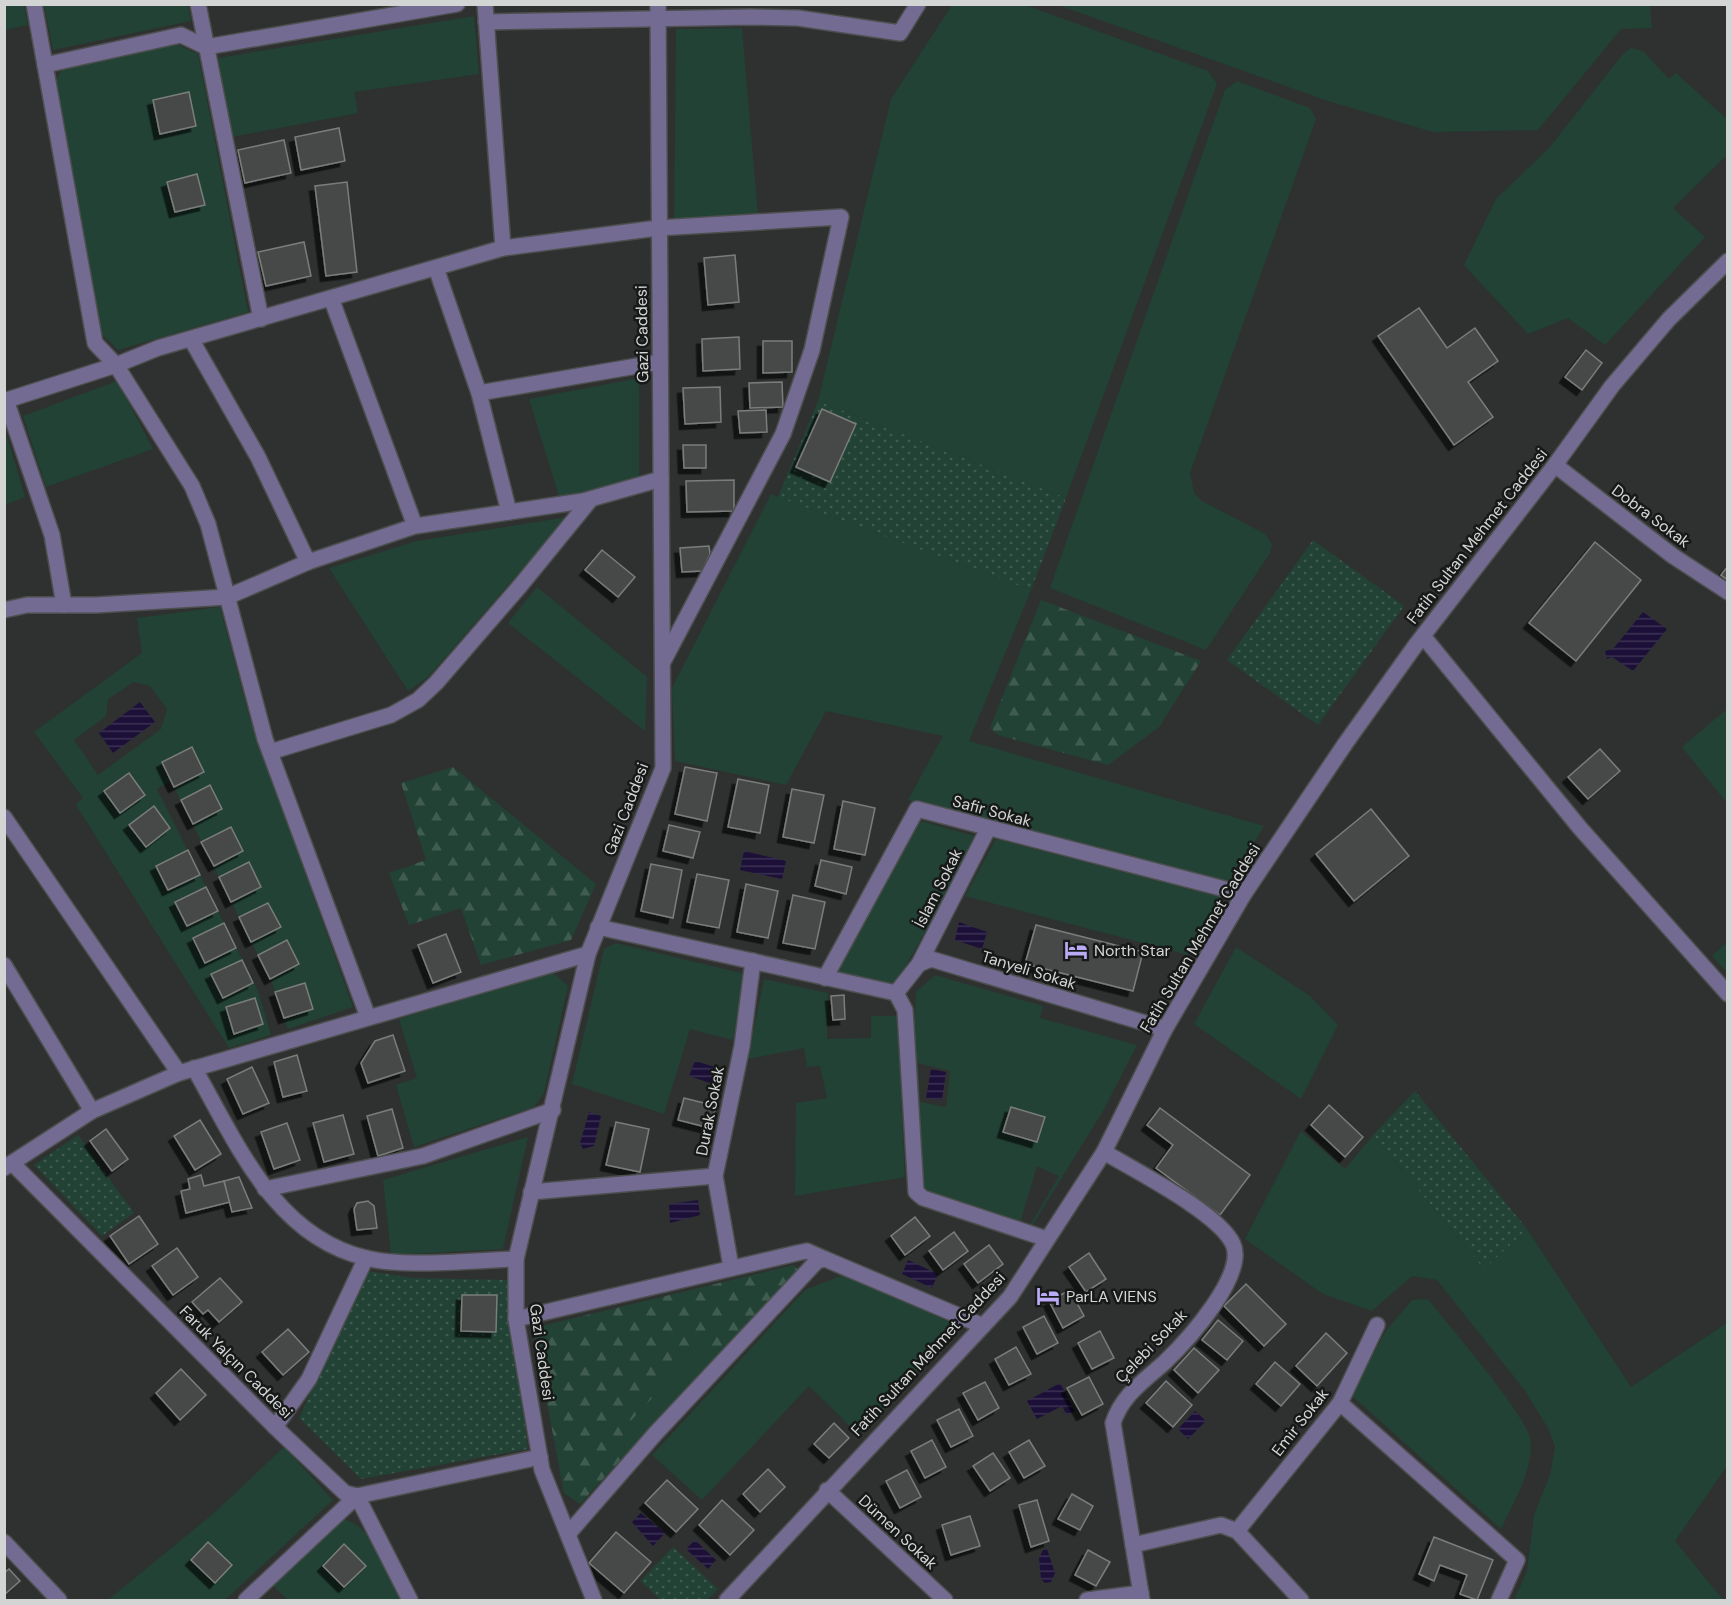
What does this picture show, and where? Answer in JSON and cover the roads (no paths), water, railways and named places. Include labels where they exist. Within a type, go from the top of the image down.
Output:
[{"type":"street","points":[[34,4],[95,343],[116,365],[192,486],[208,524],[270,752],[368,1017]]},
{"type":"street","points":[[198,4],[261,319]]},
{"type":"street","points":[[45,65],[181,35],[206,46],[457,4]]},
{"type":"street","points":[[485,4],[503,248]]},
{"type":"street","points":[[486,22],[658,11],[798,18],[900,33],[918,4]]},
{"type":"street","name":"Gazi Caddesi","points":[[594,1600],[540,1457],[516,1319],[516,1259],[588,954],[663,768],[658,11]]},
{"type":"street","points":[[64,605],[52,535],[5,400],[191,339],[503,248],[658,228],[841,217],[812,350],[783,434],[662,663]]},
{"type":"street","name":"Fatih Sultan Mehmet Caddesi","points":[[727,1600],[827,1490],[1010,1297],[1104,1152],[1165,1029],[1244,894],[1423,636],[1555,465],[1612,386],[1669,319],[1728,261]]},
{"type":"street","points":[[436,268],[478,393],[509,512]]},
{"type":"street","points":[[332,298],[415,526]]},
{"type":"street","points":[[191,339],[258,457],[308,562]]},
{"type":"street","points":[[478,393],[660,362]]},
{"type":"street","name":"Dobra Sokak","points":[[1555,465],[1673,556],[1728,592]]},
{"type":"street","points":[[4,610],[27,605],[226,597],[308,562],[415,526],[591,499],[661,479]]},
{"type":"street","points":[[270,752],[391,716],[418,700],[436,683],[504,604],[591,499]]},
{"type":"street","points":[[1423,636],[1580,828],[1728,994]]},
{"type":"street","name":"Safir Sokak","points":[[825,978],[917,809],[1244,894]]},
{"type":"street","points":[[4,817],[187,1070],[265,1189],[277,1205],[304,1230],[366,1258],[400,1262],[516,1259]]},
{"type":"street","name":"İslam Sokak","points":[[919,964],[988,829]]},
{"type":"street","points":[[598,927],[896,993]]},
{"type":"street","points":[[8,1165],[92,1111],[187,1070],[588,954]]},
{"type":"street","name":"Tanyeli Sokak","points":[[919,964],[931,959],[1165,1029]]},
{"type":"street","name":"Durak Sokak","points":[[731,1267],[715,1176],[742,1046],[753,961]]},
{"type":"street","points":[[896,993],[919,964]]},
{"type":"street","points":[[4,965],[92,1111]]},
{"type":"street","points":[[896,993],[905,1010],[916,1192],[923,1198],[1047,1239]]},
{"type":"street","points":[[265,1189],[423,1156],[553,1110]]},
{"type":"street","name":"Çelebi Sokak","points":[[1104,1152],[1189,1203],[1224,1231],[1234,1245],[1235,1260],[1231,1277],[1214,1303],[1166,1361],[1133,1389],[1118,1408],[1113,1423],[1114,1445],[1142,1597]]},
{"type":"street","name":"Faruk Yalçın Caddesi","points":[[8,1165],[275,1427],[345,1493],[357,1496]]},
{"type":"street","points":[[531,1192],[715,1176]]},
{"type":"street","points":[[516,1319],[807,1251],[983,1326]]},
{"type":"street","points":[[275,1427],[309,1379],[366,1258]]},
{"type":"street","points":[[568,1534],[656,1434],[817,1261],[825,1259]]},
{"type":"street","name":"Emir Sokak","points":[[1237,1531],[1340,1403],[1377,1325]]},
{"type":"street","points":[[1340,1403],[1517,1560],[1499,1600]]},
{"type":"street","points":[[246,1600],[357,1496],[540,1457]]},
{"type":"street","name":"Dümen Sokak","points":[[827,1490],[945,1600]]},
{"type":"street","points":[[357,1496],[410,1600]]},
{"type":"street","points":[[1133,1545],[1221,1525],[1237,1531],[1301,1600]]},
{"type":"street","points":[[4,1542],[59,1600]]},
{"type":"street","points":[[1087,1600],[1142,1597]]},
{"type":"place","name":"North Star","points":[[1076,950]]},
{"type":"place","name":"ParLA VIENS","points":[[1048,1296]]}]
